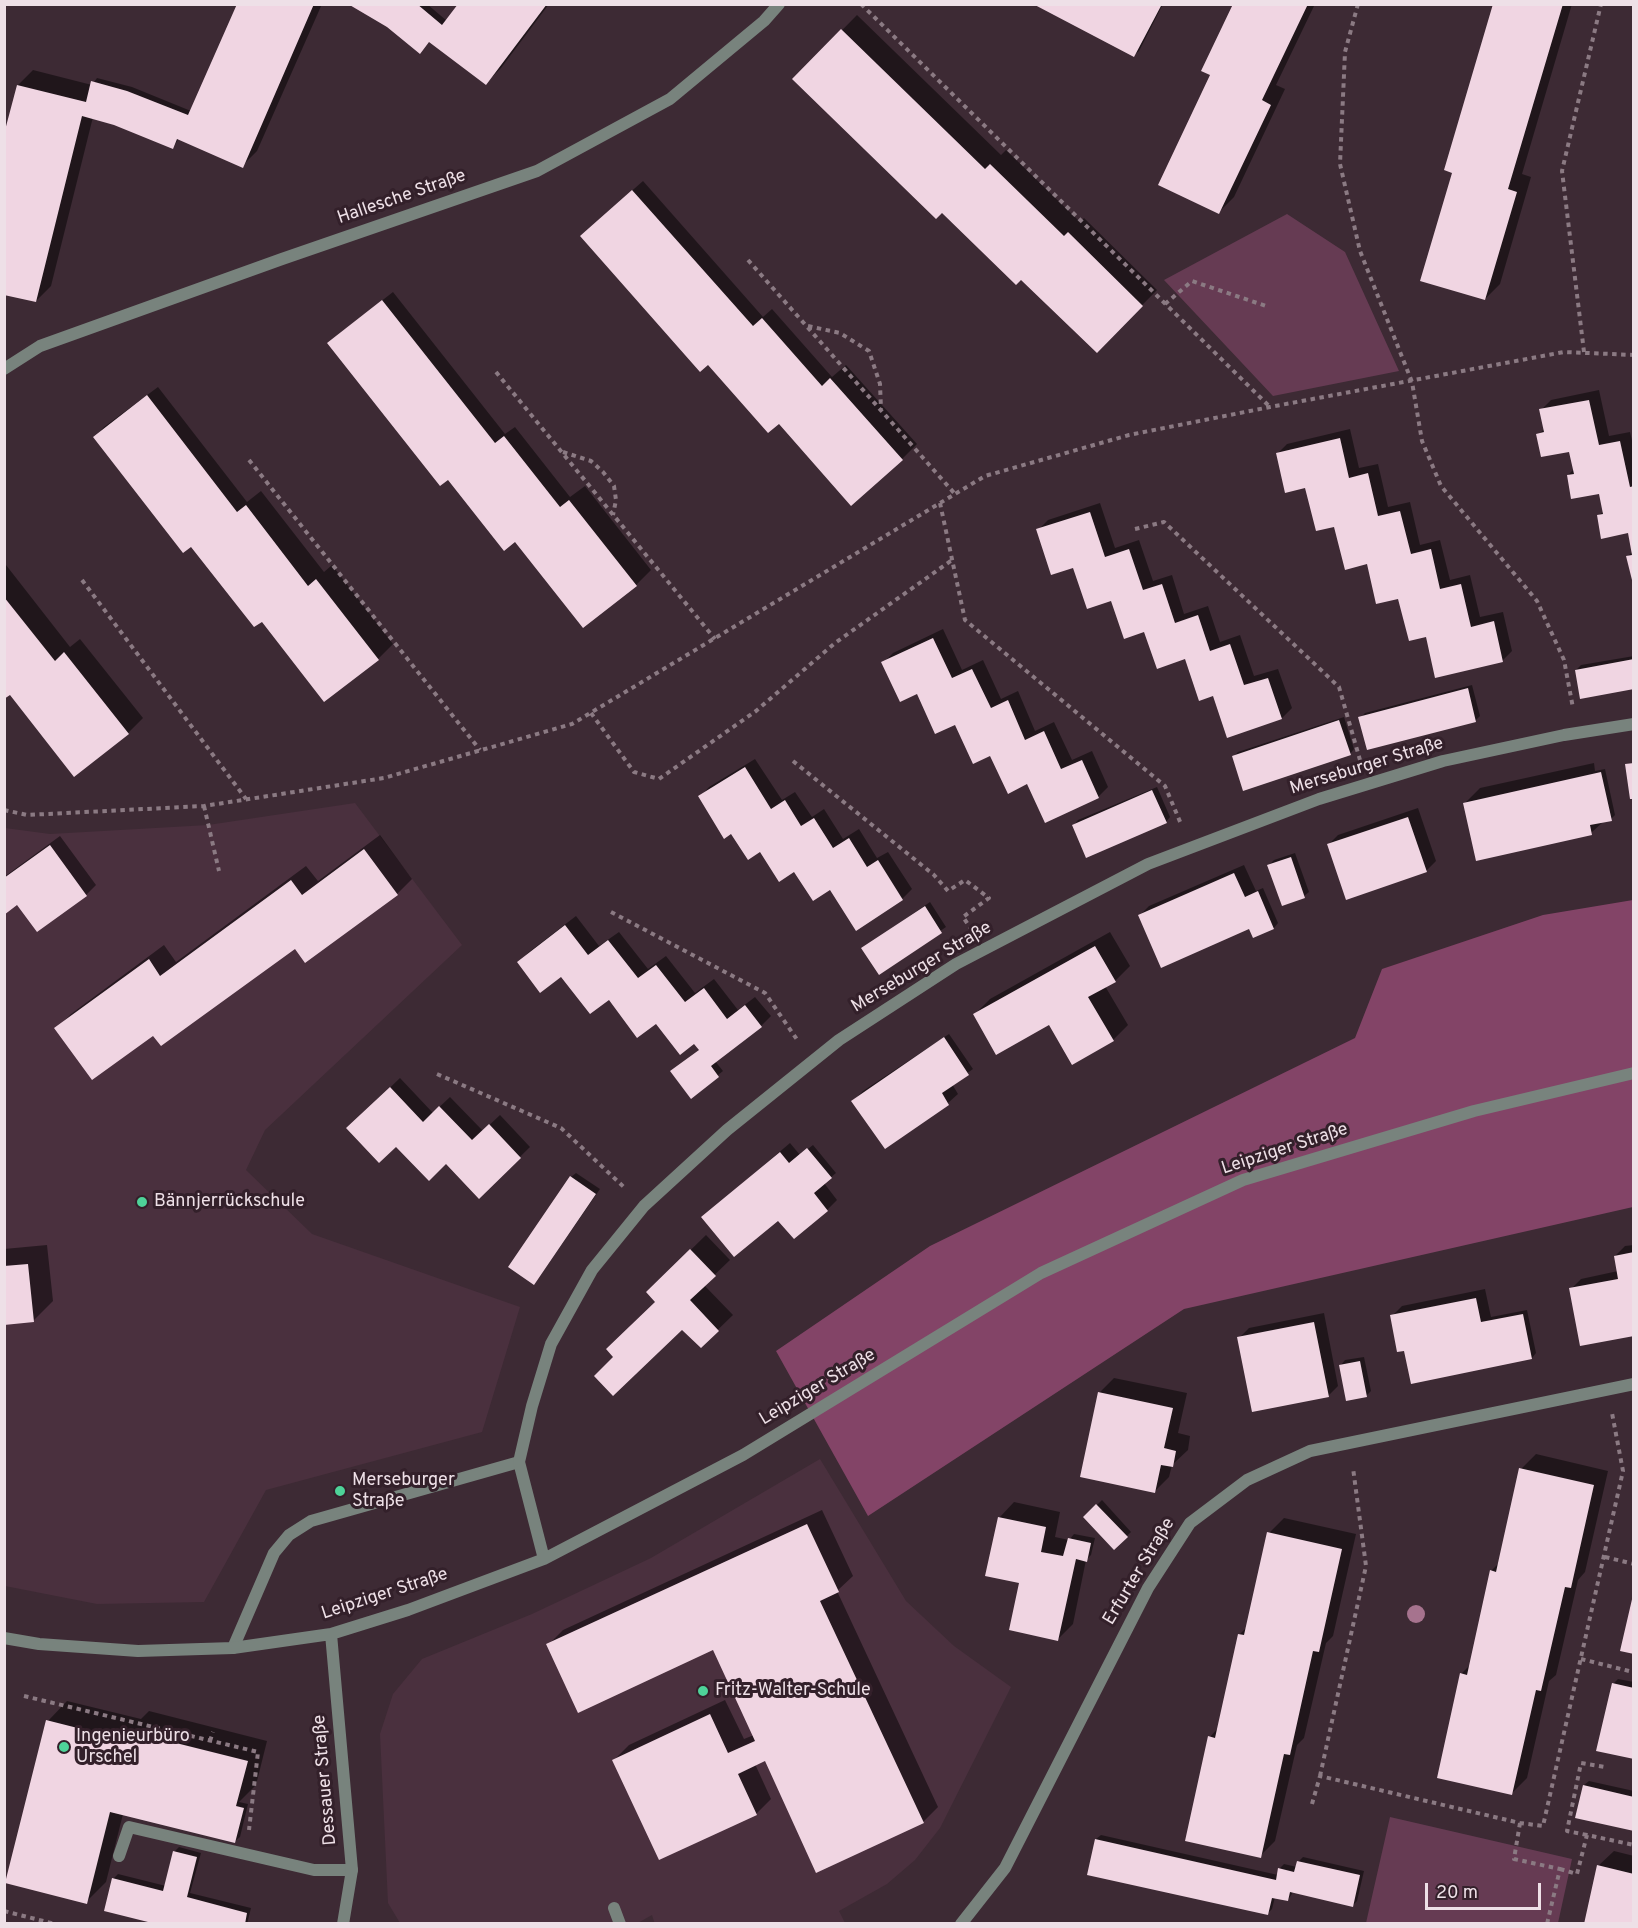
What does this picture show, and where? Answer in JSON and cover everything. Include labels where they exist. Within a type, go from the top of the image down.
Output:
[{"type":"street","name":"Hallesche Straße","points":[[4,369],[40,346],[537,171],[670,99],[764,21],[778,4]]},
{"type":"street","name":"Merseburger Straße","points":[[544,1559],[519,1462],[532,1406],[551,1344],[592,1270],[644,1206],[727,1130],[839,1040],[956,964],[1148,864],[1319,799],[1443,761],[1564,735],[1634,724]]},
{"type":"street","name":"Leipziger Straße","points":[[4,1638],[39,1644],[138,1651],[233,1648],[332,1634],[408,1610],[544,1559],[743,1455],[1041,1272],[1243,1180],[1474,1111],[1634,1073]]},
{"type":"street","name":"Erfurter Straße","points":[[961,1923],[1005,1868],[1148,1588],[1190,1523],[1247,1479],[1310,1451],[1634,1384]]},
{"type":"street","points":[[233,1648],[274,1553],[288,1535],[311,1521],[519,1462]]},
{"type":"street","name":"Dessauer Straße","points":[[332,1634],[352,1869],[343,1923]]},
{"type":"street","points":[[119,1856],[129,1827],[314,1870],[352,1869]]},
{"type":"street","points":[[614,1908],[620,1923]]},
{"type":"path","points":[[861,4],[1270,407]]},
{"type":"path","points":[[1358,4],[1345,52],[1340,164],[1360,251],[1412,382],[1422,441],[1441,486],[1476,531],[1537,601],[1564,660],[1572,702]]},
{"type":"path","points":[[1584,352],[1562,171],[1601,4]]},
{"type":"path","points":[[748,260],[955,494]]},
{"type":"path","points":[[1165,304],[1192,281],[1269,307]]},
{"type":"path","points":[[806,326],[840,333],[869,351],[880,384],[881,410]]},
{"type":"path","points":[[4,810],[27,815],[204,806],[384,778],[572,724],[985,476],[1129,435],[1564,352],[1634,355]]},
{"type":"path","points":[[496,372],[714,639]]},
{"type":"path","points":[[562,452],[591,461],[603,472],[614,486],[616,500],[613,515]]},
{"type":"path","points":[[249,460],[480,750]]},
{"type":"path","points":[[940,503],[964,620],[1165,786],[1182,826]]},
{"type":"path","points":[[1135,529],[1164,522],[1339,687],[1361,762]]},
{"type":"path","points":[[591,713],[634,772],[659,779],[756,711],[835,643],[951,560]]},
{"type":"path","points":[[82,580],[246,799]]},
{"type":"path","points":[[793,761],[934,875],[948,891],[965,880],[989,898],[963,917]]},
{"type":"path","points":[[204,806],[219,871]]},
{"type":"path","points":[[611,912],[765,993],[793,1035]]},
{"type":"path","points":[[437,1074],[561,1128],[618,1182]]},
{"type":"path","points":[[1320,1776],[1520,1823],[1543,1826],[1623,1471],[1607,1390]]},
{"type":"path","points":[[1312,1804],[1366,1566],[1350,1444]]},
{"type":"path","points":[[1605,1557],[1634,1564]]},
{"type":"path","points":[[1581,1659],[1629,1671]]},
{"type":"path","points":[[24,1696],[258,1752],[247,1855]]},
{"type":"path","points":[[210,1741],[213,1732]]},
{"type":"path","points":[[1605,1767],[1581,1762],[1567,1831],[1634,1845]]},
{"type":"path","points":[[1520,1823],[1514,1859],[1577,1874],[1587,1834]]},
{"type":"path","points":[[1547,1923],[1560,1869]]},
{"type":"path","points":[[4,1911],[55,1923]]},
{"type":"shaded area","points":[[1287,214],[1345,252],[1399,371],[1273,396],[1164,280]]},
{"type":"shaded area","name":"Bännjerrückschule","points":[[355,803],[462,945],[265,1130],[246,1170],[312,1234],[520,1307],[482,1432],[266,1490],[204,1602],[97,1604],[5,1586],[5,828],[50,834],[208,825]]},
{"type":"shaded area","points":[[1633,900],[1633,1207],[1184,1309],[868,1516],[776,1351],[930,1246],[1355,1038],[1382,969],[1543,915]]},
{"type":"shaded area","name":"Fritz-Walter-Schule","points":[[820,1459],[906,1601],[954,1646],[1011,1687],[940,1828],[915,1860],[887,1884],[839,1911],[845,1923],[655,1924],[652,1915],[636,1924],[400,1923],[388,1903],[380,1734],[393,1694],[422,1659],[532,1614],[651,1558]]},
{"type":"shaded area","points":[[1390,1817],[1572,1859],[1558,1923],[1366,1923]]},
{"type":"building","points":[[237,4],[314,4],[243,168],[177,139],[173,149],[114,125],[82,116],[36,302],[4,295],[4,134],[17,85],[86,102],[91,81],[127,91],[188,115]]},
{"type":"building","points":[[348,4],[417,4],[442,25],[458,4],[547,4],[486,85],[429,42],[420,54],[387,27]]},
{"type":"building","points":[[1033,4],[1162,4],[1134,57]]},
{"type":"building","points":[[1233,4],[1308,4],[1262,100],[1271,105],[1219,214],[1158,185],[1210,75],[1201,71]]},
{"type":"building","points":[[1493,4],[1563,4],[1508,189],[1517,192],[1485,300],[1420,281],[1452,173],[1444,170]]},
{"type":"building","points":[[841,29],[985,169],[990,164],[1064,236],[1068,232],[1143,306],[1097,353],[1021,280],[1016,285],[942,213],[936,219],[792,79]]},
{"type":"building","points":[[632,190],[753,326],[762,318],[822,386],[830,378],[903,460],[851,506],[779,424],[768,433],[708,365],[700,372],[580,236]]},
{"type":"building","points":[[382,300],[495,443],[504,436],[560,507],[569,500],[637,586],[583,628],[515,542],[504,551],[448,480],[440,486],[327,343]]},
{"type":"building","points":[[147,395],[237,512],[246,505],[308,586],[316,579],[379,660],[324,702],[262,622],[254,627],[191,547],[183,553],[93,437]]},
{"type":"building","points":[[1589,400],[1599,445],[1620,441],[1630,487],[1634,486],[1634,580],[1632,580],[1626,556],[1632,555],[1628,533],[1601,539],[1597,515],[1603,514],[1599,494],[1571,499],[1567,475],[1574,474],[1569,452],[1541,457],[1536,434],[1544,432],[1539,409]]},
{"type":"building","points":[[1340,438],[1349,478],[1368,473],[1378,516],[1400,511],[1411,554],[1431,549],[1440,589],[1461,584],[1471,627],[1494,621],[1503,662],[1435,678],[1426,637],[1409,641],[1398,599],[1376,604],[1367,564],[1345,570],[1334,527],[1316,531],[1305,488],[1285,493],[1276,453]]},
{"type":"building","points":[[1090,512],[1105,557],[1129,549],[1143,590],[1162,584],[1175,623],[1198,615],[1210,651],[1230,644],[1244,685],[1268,678],[1282,719],[1227,738],[1213,696],[1199,701],[1185,659],[1157,669],[1144,632],[1124,639],[1111,601],[1087,609],[1073,568],[1051,575],[1036,529]]},
{"type":"building","points":[[4,597],[55,661],[64,652],[129,734],[74,777],[10,695],[4,699]]},
{"type":"building","points":[[933,638],[952,678],[972,669],[991,708],[1008,700],[1025,740],[1044,731],[1061,769],[1082,760],[1099,798],[1045,823],[1027,784],[1008,794],[990,756],[973,764],[955,725],[935,734],[917,694],[900,702],[881,662]]},
{"type":"building","points":[[1634,659],[1634,689],[1580,699],[1575,670]]},
{"type":"building","points":[[1468,688],[1476,722],[1367,750],[1358,717]]},
{"type":"building","points":[[1339,720],[1351,755],[1243,791],[1232,756]]},
{"type":"building","points":[[1634,763],[1634,799],[1630,799],[1625,764]]},
{"type":"building","points":[[745,767],[771,809],[785,800],[801,826],[814,818],[833,848],[849,838],[867,867],[878,860],[903,900],[856,931],[830,890],[813,901],[794,872],[779,882],[760,852],[748,860],[731,834],[724,839],[698,796]]},
{"type":"building","points":[[1601,772],[1612,821],[1590,825],[1592,835],[1476,861],[1463,803]]},
{"type":"building","points":[[1152,790],[1167,823],[1086,858],[1072,825]]},
{"type":"building","points":[[1408,817],[1427,872],[1346,900],[1327,844]]},
{"type":"building","points":[[50,845],[87,896],[37,932],[17,905],[4,915],[4,878]]},
{"type":"building","points":[[364,849],[398,895],[305,963],[295,949],[161,1046],[153,1036],[92,1080],[54,1028],[149,959],[160,976],[291,880],[302,895]]},
{"type":"building","points":[[1291,857],[1305,898],[1282,906],[1267,865]]},
{"type":"building","points":[[1234,873],[1245,897],[1258,891],[1274,929],[1253,938],[1249,929],[1161,968],[1138,915]]},
{"type":"building","points":[[925,906],[942,933],[879,975],[861,948]]},
{"type":"building","points":[[565,925],[588,955],[608,940],[638,978],[656,965],[685,1002],[704,988],[727,1019],[745,1005],[762,1027],[711,1066],[719,1077],[691,1099],[670,1071],[699,1050],[694,1044],[680,1055],[656,1024],[637,1038],[609,1000],[590,1014],[561,977],[540,993],[517,962]]},
{"type":"building","points":[[1095,946],[1116,982],[1088,997],[1114,1041],[1072,1065],[1049,1025],[996,1055],[973,1014]]},
{"type":"building","points":[[944,1037],[969,1075],[942,1093],[949,1105],[885,1149],[851,1101]]},
{"type":"building","points":[[390,1087],[423,1122],[439,1106],[472,1140],[489,1124],[521,1158],[479,1199],[446,1164],[429,1181],[396,1147],[379,1163],[346,1128]]},
{"type":"building","points":[[807,1148],[832,1178],[814,1193],[828,1211],[794,1239],[778,1221],[734,1257],[701,1217],[780,1152],[789,1163]]},
{"type":"building","points":[[570,1176],[596,1194],[534,1285],[508,1267]]},
{"type":"building","points":[[690,1249],[716,1276],[690,1300],[719,1331],[701,1348],[682,1330],[613,1396],[594,1376],[613,1357],[606,1349],[655,1302],[646,1292]]},
{"type":"building","points":[[1634,1252],[1634,1336],[1580,1346],[1569,1288],[1618,1279],[1614,1256]]},
{"type":"building","points":[[28,1264],[34,1322],[4,1325],[4,1266]]},
{"type":"building","points":[[1476,1298],[1481,1322],[1523,1314],[1532,1359],[1411,1384],[1404,1351],[1397,1352],[1390,1315]]},
{"type":"building","points":[[1314,1322],[1329,1397],[1252,1412],[1237,1337]]},
{"type":"building","points":[[1360,1361],[1367,1397],[1346,1401],[1339,1365]]},
{"type":"building","points":[[1098,1392],[1173,1408],[1164,1448],[1176,1451],[1173,1467],[1161,1465],[1155,1493],[1080,1477]]},
{"type":"building","points":[[1519,1468],[1594,1485],[1571,1588],[1565,1587],[1541,1691],[1536,1690],[1512,1795],[1437,1778],[1460,1673],[1467,1675],[1490,1570],[1496,1572]]},
{"type":"building","points":[[1096,1504],[1128,1537],[1114,1550],[1083,1517]]},
{"type":"building","points":[[998,1517],[1046,1527],[1041,1552],[1063,1556],[1068,1538],[1091,1543],[1087,1562],[1076,1559],[1058,1641],[1009,1630],[1019,1583],[985,1576]]},
{"type":"building","points":[[807,1524],[839,1592],[820,1601],[924,1823],[816,1873],[765,1761],[738,1774],[757,1815],[659,1860],[612,1760],[710,1714],[728,1753],[755,1741],[713,1650],[578,1713],[546,1644]]},
{"type":"building","points":[[1267,1532],[1342,1549],[1319,1652],[1313,1651],[1290,1755],[1284,1754],[1261,1858],[1185,1841],[1208,1736],[1215,1738],[1238,1634],[1244,1635]]},
{"type":"building","points":[[1634,1595],[1634,1654],[1620,1651]]},
{"type":"building","points":[[1612,1683],[1634,1688],[1634,1759],[1596,1751]]},
{"type":"building","points":[[46,1720],[125,1740],[128,1731],[248,1761],[236,1806],[244,1808],[235,1843],[110,1812],[87,1904],[5,1883]]},
{"type":"building","points":[[1583,1785],[1634,1797],[1634,1831],[1575,1818]]},
{"type":"building","points":[[1095,1839],[1276,1880],[1278,1868],[1294,1872],[1297,1861],[1360,1875],[1353,1907],[1290,1892],[1288,1901],[1272,1898],[1268,1915],[1087,1875]]},
{"type":"building","points":[[173,1851],[197,1857],[187,1897],[247,1913],[245,1924],[156,1924],[104,1911],[112,1878],[163,1891]]},
{"type":"building","points":[[1597,1865],[1634,1874],[1634,1924],[1584,1924]]},
{"type":"place","name":"Bännjerrückschule","points":[[142,1202]]},
{"type":"place","name":"Merseburger Straße","points":[[340,1491]]},
{"type":"place","name":"Fritz-Walter-Schule","points":[[703,1691]]},
{"type":"place","name":"Ingenieurbüro Urschel","points":[[64,1747]]}]
